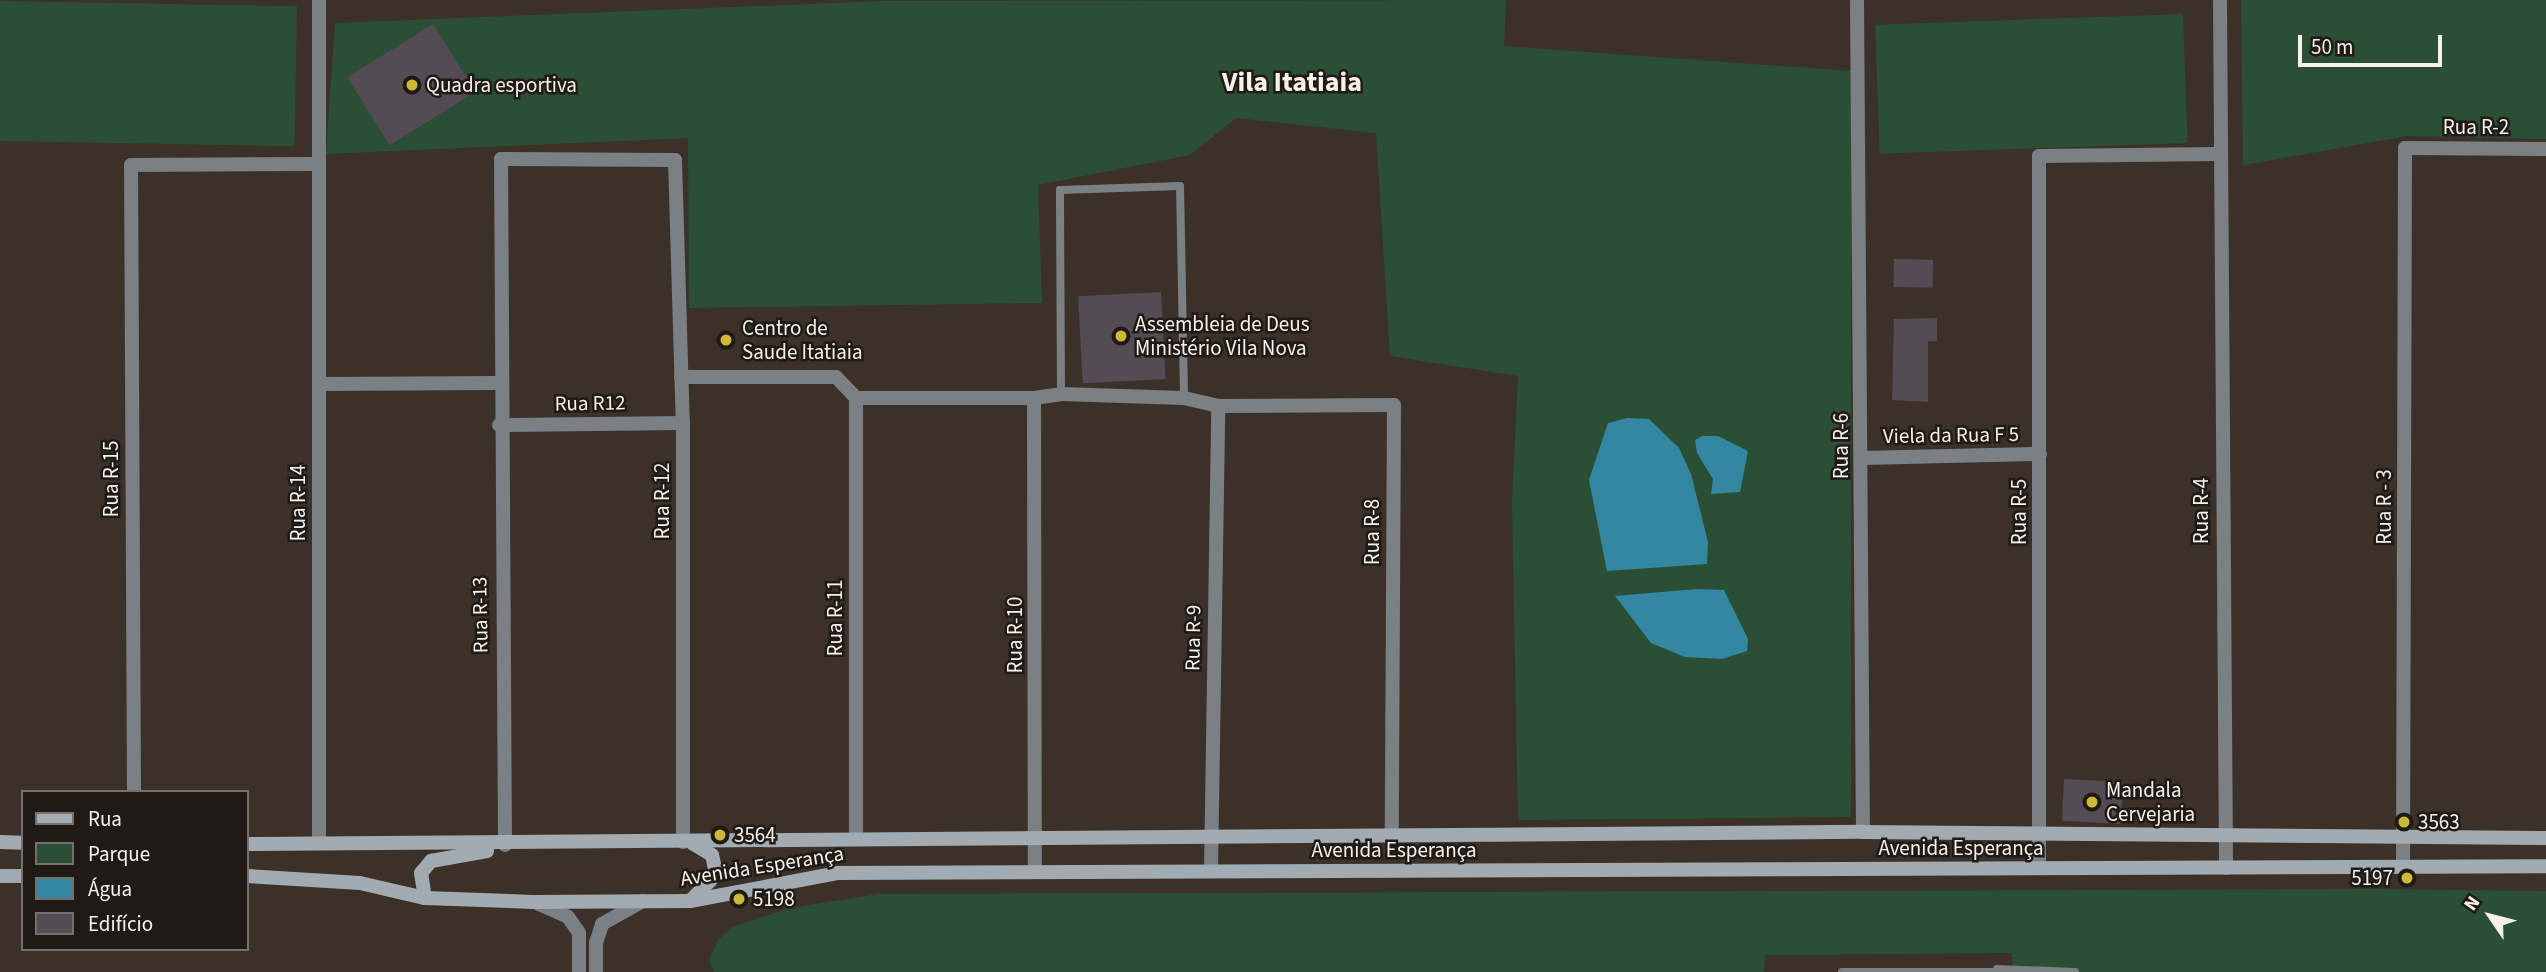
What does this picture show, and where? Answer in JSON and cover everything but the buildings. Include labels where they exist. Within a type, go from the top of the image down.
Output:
[{"type":"main road","name":"Avenida Esperança","points":[[248,844],[319,842],[505,845],[1037,837],[1863,832],[2224,838],[2546,838]]},
{"type":"main road","points":[[0,842],[21,843]]},
{"type":"main road","points":[[687,842],[712,855],[715,869],[710,881],[690,901]]},
{"type":"main road","points":[[425,898],[421,873],[431,861],[505,845]]},
{"type":"main road","name":"Avenida Esperança","points":[[248,876],[360,883],[425,898],[533,902],[647,899],[690,901],[838,873],[2546,866]]},
{"type":"main road","points":[[0,876],[21,876]]},
{"type":"street","name":"Rua R-14","points":[[319,0],[319,842]]},
{"type":"street","name":"Rua R-6","points":[[1857,0],[1860,60],[1863,832]]},
{"type":"street","name":"Rua R-4","points":[[2220,0],[2226,868]]},
{"type":"street","name":"Rua R-2","points":[[2405,148],[2546,149]]},
{"type":"street","name":"Rua R - 3","points":[[2403,867],[2405,148]]},
{"type":"street","name":"Rua R-5","points":[[2039,868],[2039,156],[2220,153]]},
{"type":"street","name":"Rua R-13","points":[[505,845],[498,383],[500,159],[675,160]]},
{"type":"street","name":"Rua R-12","points":[[675,160],[682,423],[687,842]]},
{"type":"street","name":"Rua R-15","points":[[134,790],[131,166],[317,164]]},
{"type":"street","points":[[681,377],[836,377],[856,398],[1034,398],[1061,394],[1184,398],[1218,406]]},
{"type":"street","points":[[319,384],[498,383]]},
{"type":"street","name":"Rua R-11","points":[[856,398],[856,839]]},
{"type":"street","name":"Rua R-10","points":[[1034,398],[1035,872]]},
{"type":"street","name":"Rua R-8","points":[[1218,406],[1394,405],[1392,836]]},
{"type":"street","name":"Rua R-9","points":[[1211,871],[1218,406]]},
{"type":"street","name":"Rua R12","points":[[499,425],[682,423]]},
{"type":"street","name":"Viela da Rua F 5","points":[[1862,458],[2040,454]]},
{"type":"street","points":[[596,972],[602,924],[647,899]]},
{"type":"street","points":[[533,902],[568,917],[579,933],[579,972]]},
{"type":"lane","points":[[1061,394],[1060,190],[1180,186],[1184,398]]},
{"type":"lane","points":[[1842,972],[2075,972]]},
{"type":"green space","points":[[1506,0],[1504,46],[1851,71],[1851,817],[1518,820],[1512,502],[1518,376],[1390,356],[1376,133],[1236,118],[1190,155],[1038,185],[1042,303],[689,308],[688,138],[326,154],[335,23],[884,1]]},
{"type":"green space","points":[[2241,0],[2546,0],[2546,139],[2407,136],[2243,165]]},
{"type":"green space","points":[[0,1],[297,6],[295,146],[0,141]]},
{"type":"green space","points":[[2183,14],[2188,143],[1880,154],[1875,25]]},
{"type":"green space","points":[[2376,889],[2546,891],[2546,972],[2013,972],[2012,953],[1765,955],[1764,972],[714,972],[709,960],[718,940],[732,927],[786,909],[878,894]]},
{"type":"water","points":[[1627,418],[1649,419],[1679,448],[1691,474],[1708,542],[1707,564],[1607,571],[1589,480],[1608,423]]},
{"type":"water","points":[[1702,436],[1718,436],[1748,451],[1740,492],[1711,494],[1713,479],[1697,453],[1695,440]]},
{"type":"water","points":[[1697,589],[1724,590],[1748,639],[1747,651],[1722,659],[1685,657],[1651,643],[1615,596]]},
{"type":"place","name":"Quadra esportiva","points":[[412,85]]},
{"type":"place","name":"Assembleia de Deus Ministério Vila Nova","points":[[1121,336]]},
{"type":"place","name":"Centro de Saude Itatiaia","points":[[726,340]]},
{"type":"place","name":"Mandala Cervejaria","points":[[2092,802]]},
{"type":"place","name":"3563","points":[[2404,822]]},
{"type":"place","name":"3564","points":[[720,835]]},
{"type":"place","name":"5197","points":[[2407,878]]},
{"type":"place","name":"5198","points":[[739,899]]},
{"type":"district","name":"Vila Itatiaia","points":[[1292,82]]}]
